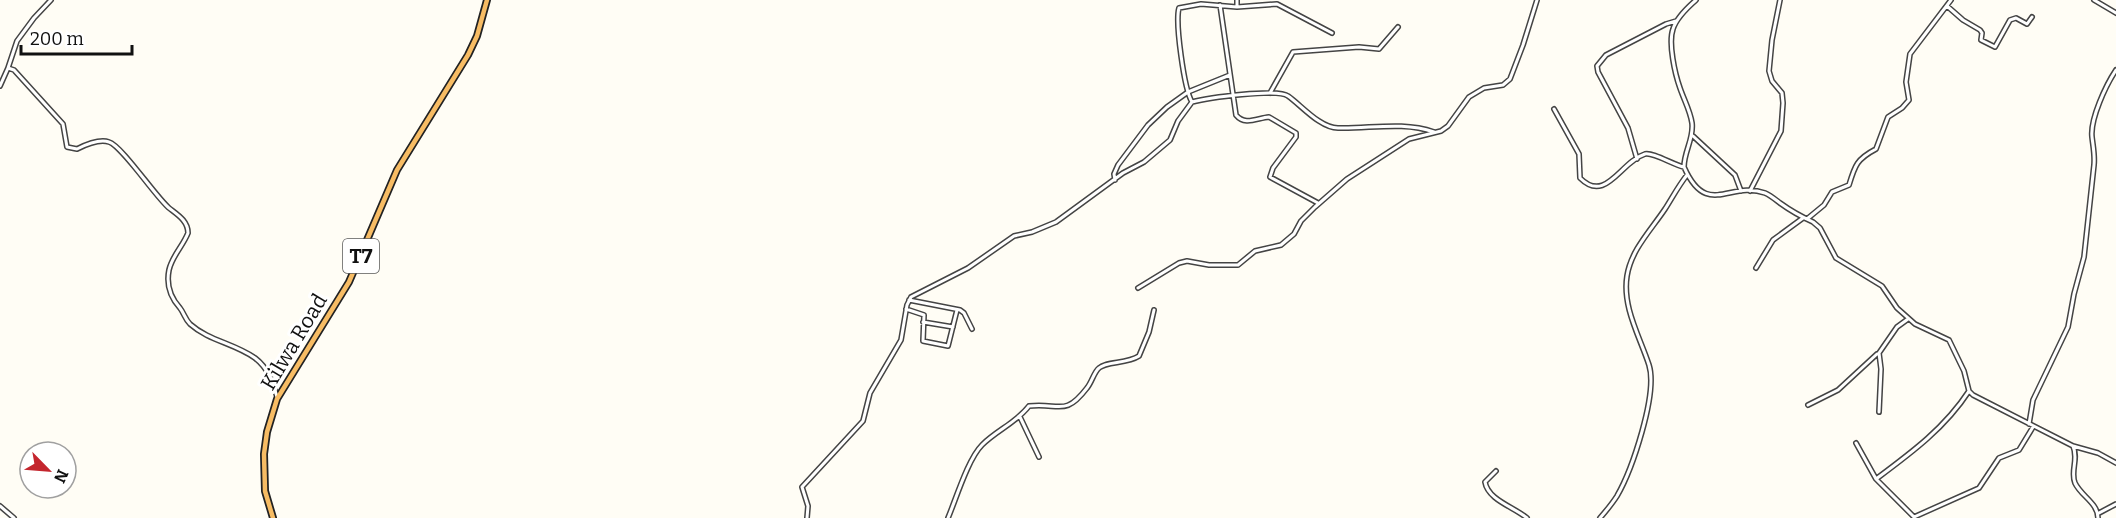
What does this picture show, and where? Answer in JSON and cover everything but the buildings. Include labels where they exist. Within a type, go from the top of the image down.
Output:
[{"type":"highway","name":"Kilwa Road","points":[[273,518],[265,491],[264,454],[267,432],[278,399],[349,282],[395,174],[468,55],[477,36],[488,0]]},
{"type":"street","points":[[0,86],[18,41],[34,18],[51,0]]},
{"type":"street","points":[[1186,0],[1186,6]]},
{"type":"street","points":[[1237,0],[1237,7]]},
{"type":"street","points":[[1138,288],[1160,273],[1184,262],[1221,266],[1238,265],[1255,250],[1278,246],[1288,240],[1301,221],[1318,203],[1347,179],[1409,139],[1442,131],[1469,98],[1484,88],[1503,85],[1510,79],[1537,0]]},
{"type":"street","points":[[1686,0],[1691,5]]},
{"type":"street","points":[[1696,0],[1676,21],[1671,39],[1680,88],[1692,119],[1693,136],[1685,156],[1684,167],[1695,187],[1701,192],[1722,195],[1741,191],[1765,193],[1820,228],[1836,258],[1881,286],[1908,319],[1948,340],[1964,371],[1969,392],[2031,426],[2073,446],[2098,453],[2116,463]]},
{"type":"street","points":[[1750,191],[1780,131],[1782,93],[1772,81],[1769,71],[1780,0]]},
{"type":"street","points":[[1756,268],[1773,240],[1824,205],[1832,192],[1849,185],[1857,163],[1866,153],[1876,149],[1888,117],[1902,108],[1909,100],[1906,82],[1910,54],[1951,0]]},
{"type":"street","points":[[2094,0],[2116,13]]},
{"type":"street","points":[[1192,102],[1188,92],[1181,50],[1178,10],[1186,6],[1237,7],[1278,4],[1332,33]]},
{"type":"street","points":[[1220,5],[1236,115],[1240,119],[1249,121],[1268,117],[1297,134],[1271,172],[1270,177],[1318,203]]},
{"type":"street","points":[[1947,6],[1963,20],[1980,30],[1981,40],[1995,47],[2010,20],[2016,18],[2027,24],[2032,17]]},
{"type":"street","points":[[1637,159],[1628,128],[1598,72],[1598,66],[1606,54],[1676,21]]},
{"type":"street","points":[[1270,93],[1293,52],[1359,47],[1379,49],[1398,27]]},
{"type":"street","points":[[8,68],[16,71],[63,124],[67,147],[77,149],[102,142],[111,143],[154,192],[185,222],[188,233],[171,262],[168,278],[169,290],[174,300],[187,322],[210,338],[256,359],[274,381],[278,399]]},
{"type":"street","points":[[1856,443],[1876,479],[1914,517],[1979,488],[1999,458],[2019,450],[2031,426],[2033,400],[2068,327],[2084,257],[2094,165],[2095,150],[2092,135],[2096,113],[2116,70]]},
{"type":"street","points":[[1115,180],[1114,172],[1118,165],[1148,125],[1167,107],[1188,92],[1231,75]]},
{"type":"street","points":[[807,518],[808,506],[802,487],[863,422],[870,393],[902,338],[909,300],[921,291],[968,268],[1014,236],[1032,232],[1056,222],[1115,180],[1148,160],[1168,141],[1178,121],[1192,102],[1270,93],[1286,94],[1308,113],[1334,128],[1399,126],[1434,132]]},
{"type":"street","points":[[1554,109],[1579,154],[1580,178],[1596,187],[1610,182],[1624,167],[1644,154],[1653,154],[1684,167]]},
{"type":"street","points":[[1693,136],[1711,150],[1735,176],[1741,191]]},
{"type":"street","points":[[1600,518],[1616,497],[1626,476],[1640,438],[1649,395],[1650,367],[1638,339],[1630,307],[1626,289],[1628,270],[1646,234],[1688,175]]},
{"type":"street","points":[[909,300],[964,313],[972,329]]},
{"type":"street","points":[[906,309],[924,315],[923,341],[942,345],[950,344],[957,310]]},
{"type":"street","points":[[948,518],[957,491],[979,448],[1020,417],[1031,405],[1058,407],[1072,404],[1100,367],[1131,361],[1139,356],[1149,332],[1154,310]]},
{"type":"street","points":[[1808,405],[1838,390],[1879,353],[1897,327],[1908,319]]},
{"type":"street","points":[[923,322],[953,327]]},
{"type":"street","points":[[1879,353],[1880,412]]},
{"type":"street","points":[[1876,479],[1939,428],[1969,392]]},
{"type":"street","points":[[1020,417],[1039,457]]},
{"type":"street","points":[[2073,446],[2076,453],[2073,477],[2080,492],[2093,505],[2098,516],[2116,504]]},
{"type":"street","points":[[1496,471],[1485,482],[1486,487],[1506,505],[1527,518]]},
{"type":"street","points":[[0,506],[14,518]]}]
